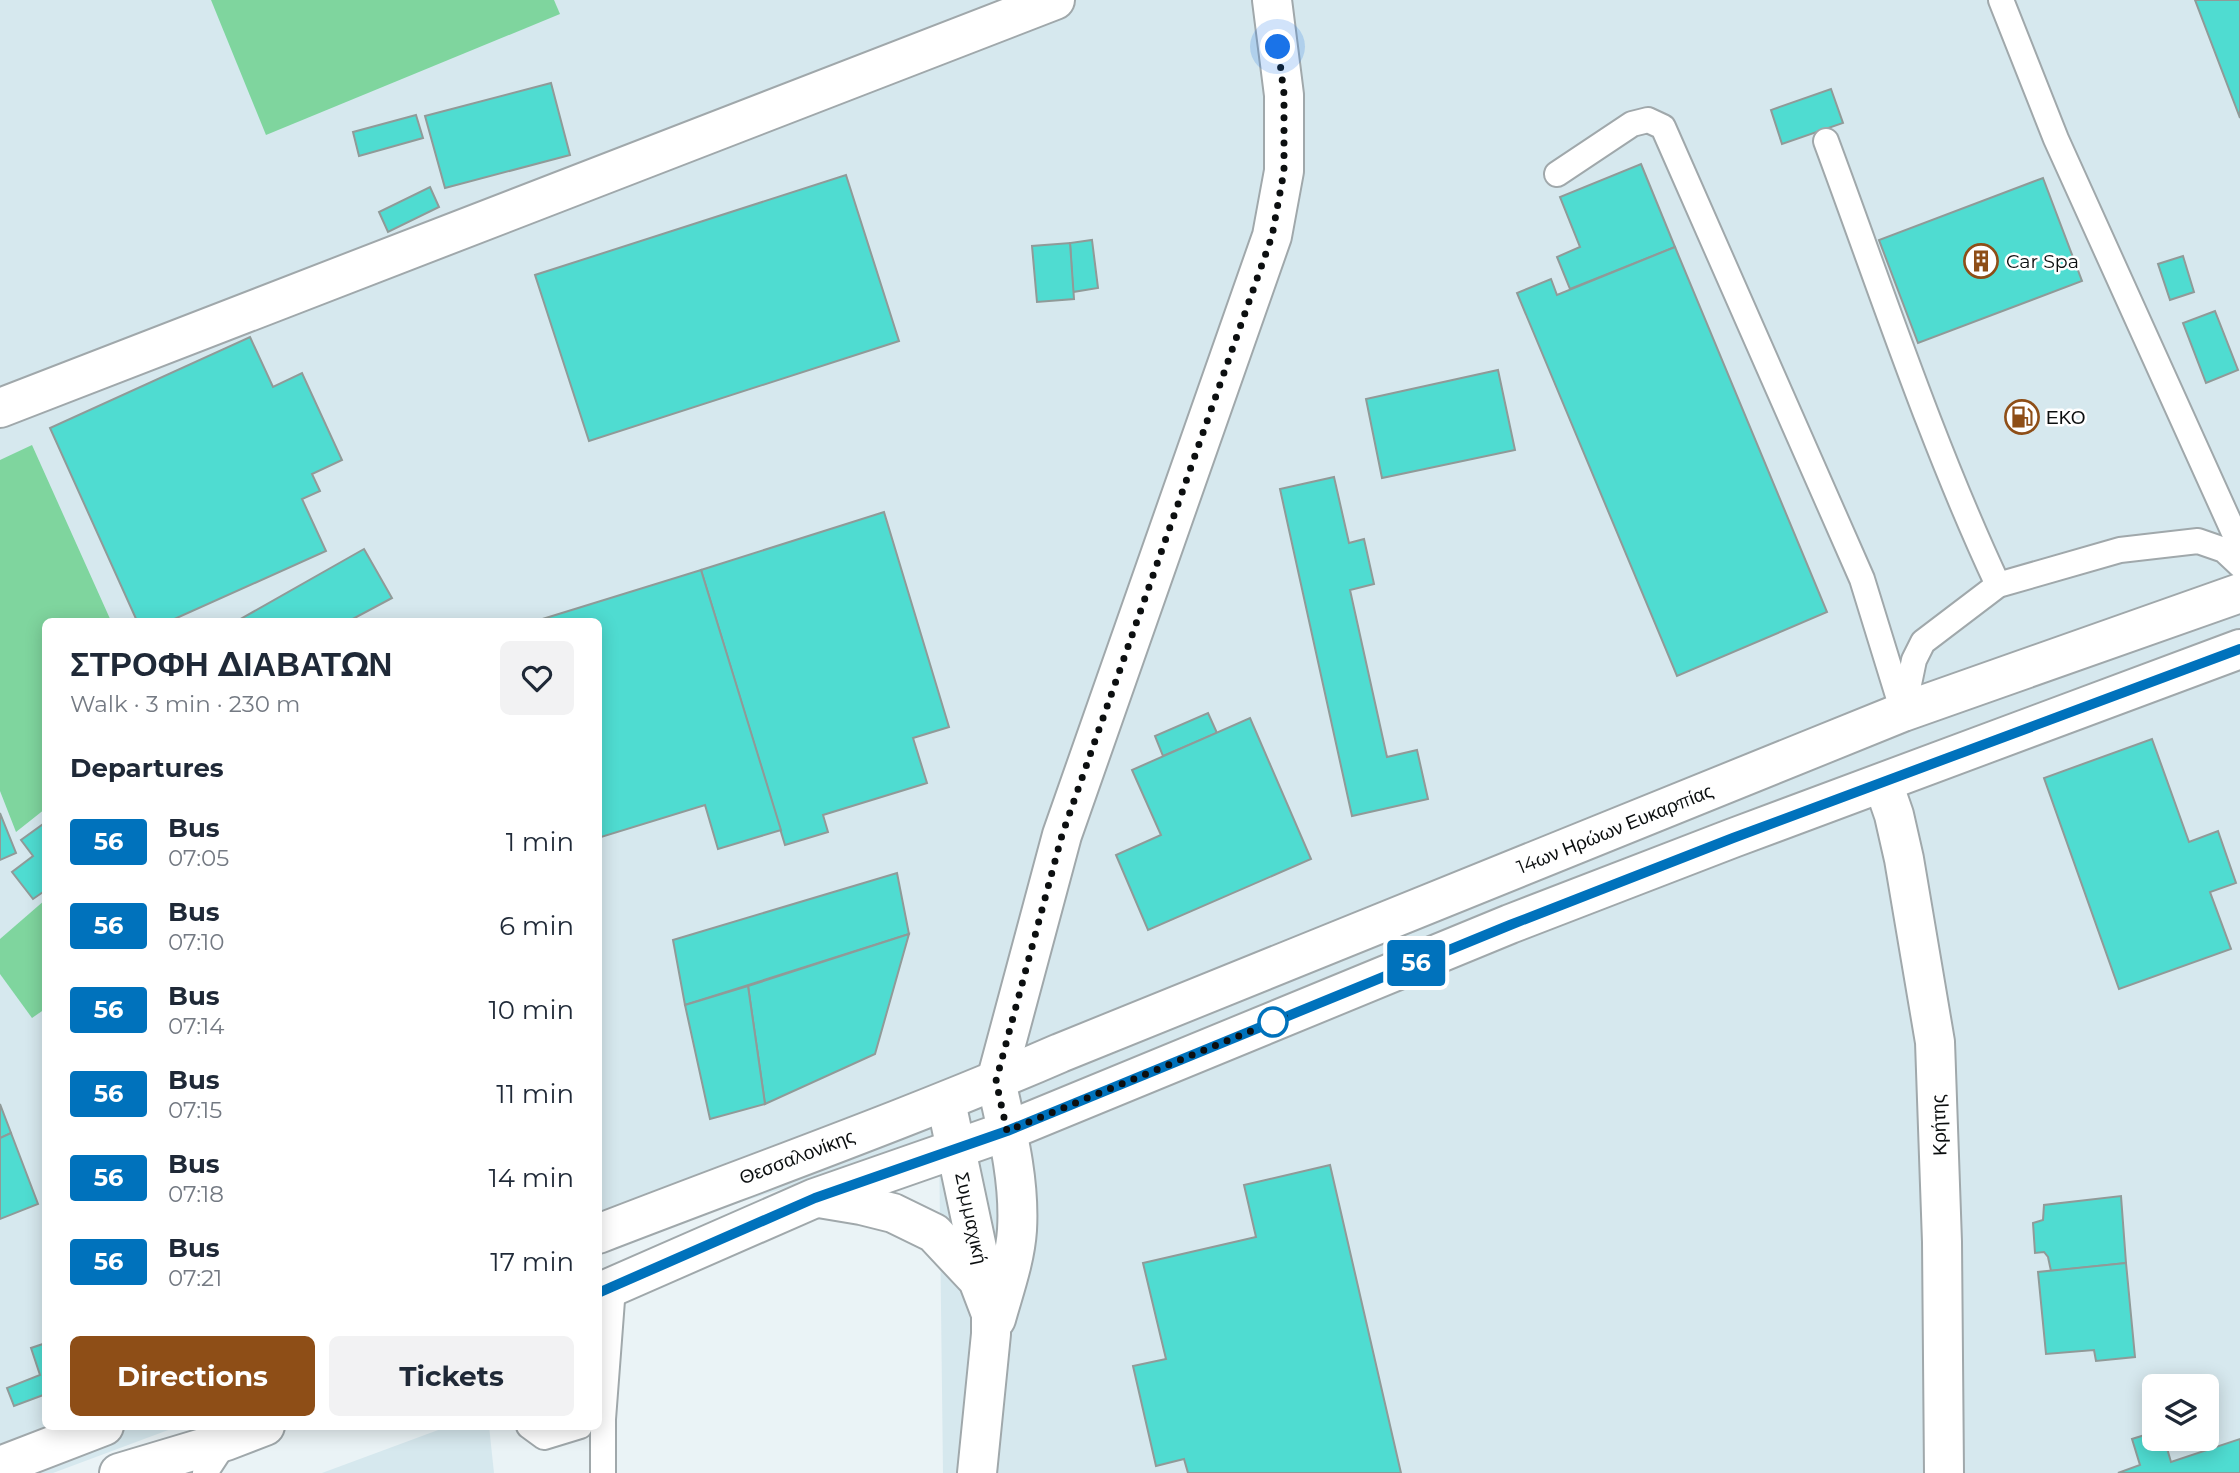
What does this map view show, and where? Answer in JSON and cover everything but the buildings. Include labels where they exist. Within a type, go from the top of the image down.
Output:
[{"type":"main road","points":[[0,408],[1055,0]]},
{"type":"main road","points":[[996,1081],[1062,835],[1272,236],[1284,171],[1284,94],[1272,0]]},
{"type":"main road","name":"14ων Ηρώων Ευκαρπίας","points":[[996,1081],[1903,712],[2240,593]]},
{"type":"main road","points":[[606,1290],[815,1198],[1007,1131],[1510,925],[2240,649]]},
{"type":"main road","name":"Κρήτης","points":[[1883,783],[1904,859],[1935,1042],[1942,1229],[1944,1473]]},
{"type":"main road","name":"Θεσσαλονίκης","points":[[602,1232],[996,1081]]},
{"type":"main road","name":"Συμμαχική","points":[[977,1473],[991,1324],[1011,1264],[1017,1232],[1016,1187],[996,1081]]},
{"type":"main road","name":"Συμμαχική","points":[[946,1102],[991,1324]]},
{"type":"main road","points":[[815,1198],[893,1213],[934,1233],[978,1280],[991,1324]]},
{"type":"main road","points":[[0,1466],[94,1430]]},
{"type":"main road","points":[[119,1473],[255,1430]]},
{"type":"lane","points":[[2001,0],[2056,139],[2240,547]]},
{"type":"lane","points":[[1557,174],[1632,124],[1648,120],[1663,127],[1862,579],[1903,712]]},
{"type":"lane","points":[[1826,141],[1906,359],[1979,545],[1998,585]]},
{"type":"lane","points":[[1903,712],[1913,660],[1923,642],[1998,585],[2120,550],[2198,541],[2224,550],[2240,565]]},
{"type":"lane","points":[[602,1334],[606,1290]]},
{"type":"lane","points":[[595,1430],[603,1473]]},
{"type":"lane","points":[[205,1473],[226,1441]]},
{"type":"shaded area","points":[[0,0],[2240,0],[2240,1473],[943,1473],[939,1140],[667,1225],[602,1253],[602,618],[42,618],[42,1430],[168,1430],[53,1473],[0,1473]]},
{"type":"shaded area","points":[[438,1430],[489,1430],[494,1473],[322,1473]]},
{"type":"green space","points":[[211,0],[554,0],[560,14],[266,135]]},
{"type":"green space","points":[[32,445],[110,618],[42,618],[42,811],[16,832],[0,791],[0,460]]},
{"type":"green space","points":[[42,903],[42,1011],[32,1018],[0,974],[0,939]]},
{"type":"bus line","name":"56","points":[[602,1291],[815,1198],[1007,1131],[1510,925],[1733,838],[2240,649]]},
{"type":"place","name":"Car Spa","points":[[1981,261]]},
{"type":"place","name":"ΕΚΟ","points":[[2022,417]]},
{"type":"route","points":[[1273,1022],[1285,1017],[1007,1131],[996,1081],[1062,835],[1272,236],[1284,171],[1284,94],[1278,47]]}]
